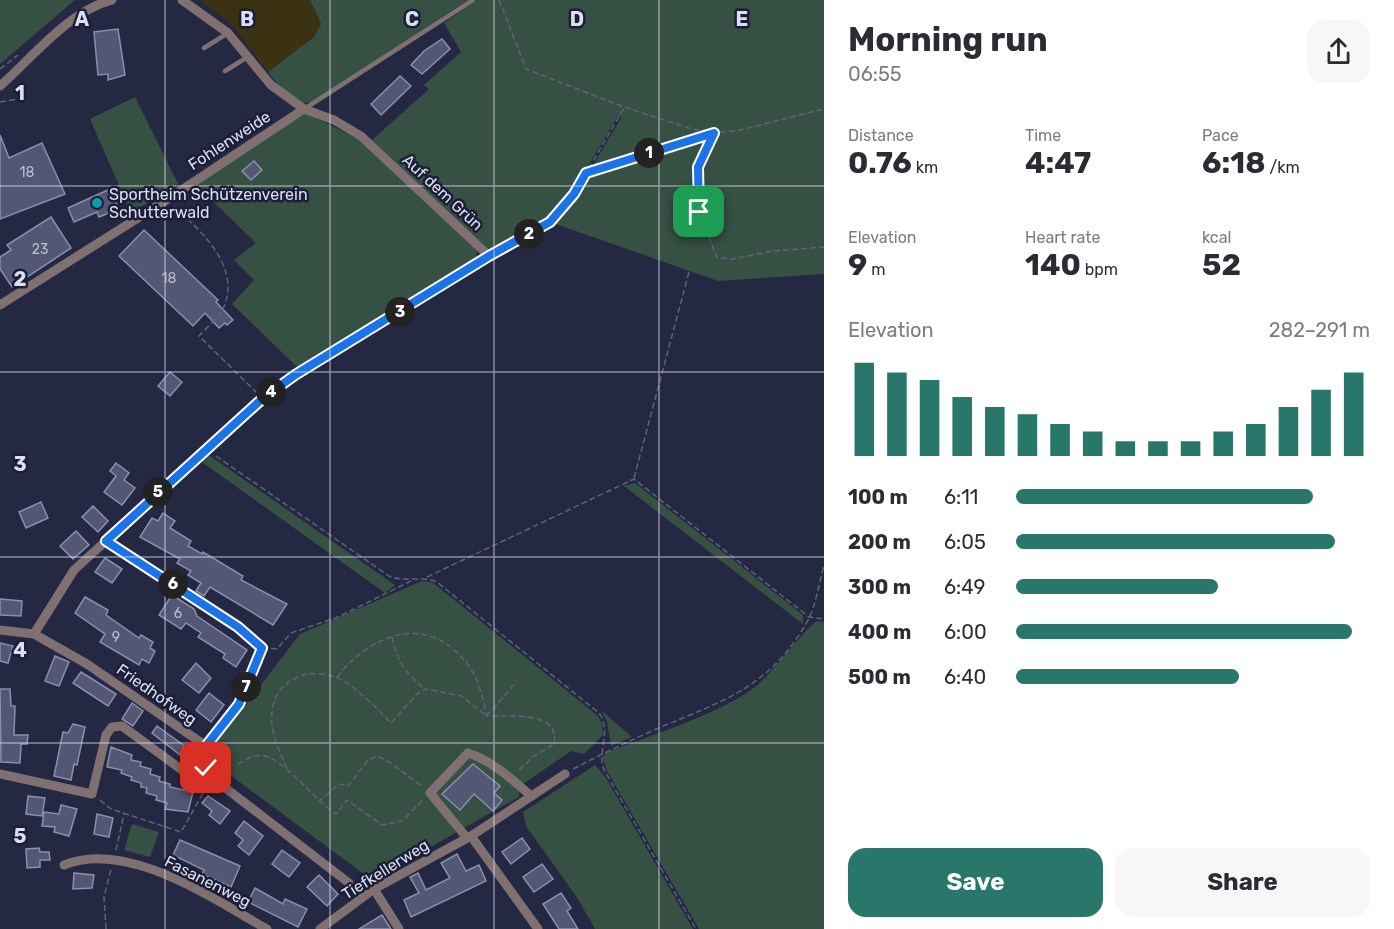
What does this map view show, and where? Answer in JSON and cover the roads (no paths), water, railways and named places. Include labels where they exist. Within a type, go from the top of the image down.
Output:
[{"type":"street","points":[[0,86],[74,16],[96,4],[112,0]]},
{"type":"street","name":"Auf dem Grün","points":[[106,541],[262,399],[295,375],[489,256],[361,136],[334,120],[304,109],[271,85],[246,58],[228,33],[182,0]]},
{"type":"street","name":"Fohlenweide","points":[[0,305],[168,199],[304,109]]},
{"type":"street","points":[[34,634],[74,570],[106,541],[238,627]]},
{"type":"street","name":"Friedhofweg","points":[[0,630],[34,634],[87,664],[206,746],[206,773],[349,883]]},
{"type":"street","points":[[0,774],[92,794],[106,735],[112,727],[122,726],[182,770]]},
{"type":"street","points":[[531,796],[512,779],[468,753],[430,793],[469,837],[538,929]]},
{"type":"street","name":"Tiefkellerweg","points":[[320,929],[374,889],[469,837],[565,774]]},
{"type":"street","name":"Fasanenweg","points":[[64,865],[77,859],[114,860],[139,865],[177,879],[267,929]]},
{"type":"street","points":[[374,889],[399,929]]},
{"type":"lane","name":"Fohlenweide","points":[[304,109],[473,0]]},
{"type":"lane","points":[[204,48],[228,33]]},
{"type":"lane","points":[[225,71],[246,58]]},
{"type":"place","name":"Sportheim Schützenverein Schutterwald","points":[[97,203]]}]
